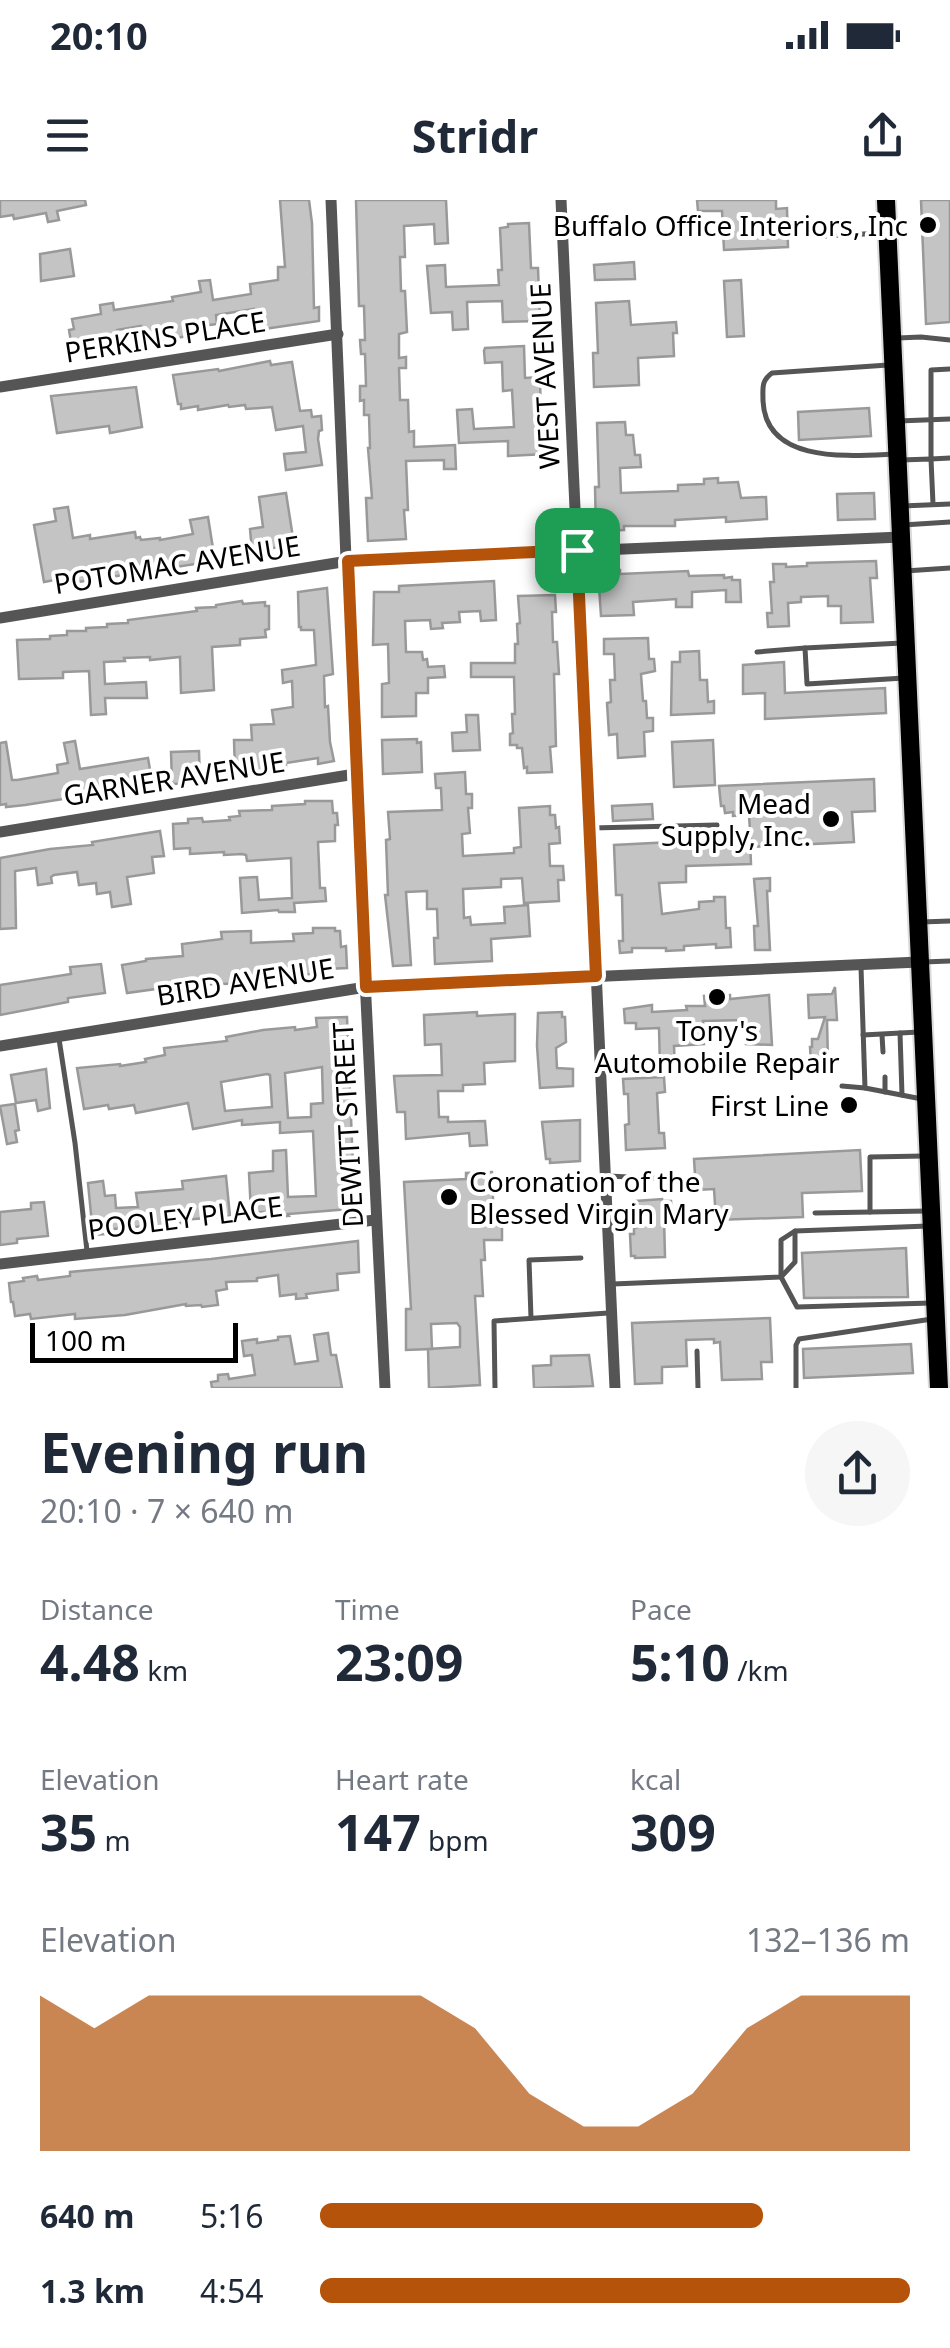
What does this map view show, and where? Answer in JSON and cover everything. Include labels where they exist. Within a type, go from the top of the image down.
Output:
[{"type":"main road","points":[[886,200],[939,1388]]},
{"type":"street","name":"DEWITT STREET","points":[[332,200],[385,1388]]},
{"type":"street","name":"WEST AVENUE","points":[[561,200],[615,1388]]},
{"type":"street","name":"PERKINS PLACE","points":[[0,387],[338,334]]},
{"type":"street","name":"POTOMAC AVENUE","points":[[0,618],[348,561],[577,550],[900,523]]},
{"type":"street","name":"GARNER AVENUE","points":[[0,832],[355,774]]},
{"type":"street","name":"BIRD AVENUE","points":[[0,1046],[366,987],[919,962]]},
{"type":"street","name":"POOLEY PLACE","points":[[0,1264],[376,1220]]},
{"type":"lane","points":[[824,236],[887,233]]},
{"type":"lane","points":[[892,339],[950,340]]},
{"type":"lane","points":[[893,365],[772,373],[762,383],[768,426],[777,437],[813,452],[950,458]]},
{"type":"lane","points":[[933,504],[932,370],[950,369]]},
{"type":"lane","points":[[896,421],[950,419]]},
{"type":"lane","points":[[900,523],[933,504],[950,504]]},
{"type":"lane","points":[[900,523],[950,522]]},
{"type":"lane","points":[[902,570],[950,568]]},
{"type":"lane","points":[[757,652],[905,643]]},
{"type":"lane","points":[[805,648],[807,684],[907,678]]},
{"type":"lane","points":[[589,828],[717,825]]},
{"type":"lane","points":[[918,922],[950,921]]},
{"type":"lane","points":[[919,962],[950,961]]},
{"type":"lane","points":[[860,964],[865,1088]]},
{"type":"lane","points":[[863,1035],[922,1032]]},
{"type":"lane","points":[[900,1033],[902,1096]]},
{"type":"lane","points":[[882,1034],[883,1052]]},
{"type":"lane","points":[[58,1036],[87,1253]]},
{"type":"lane","points":[[884,1077],[886,1092]]},
{"type":"lane","points":[[842,1086],[925,1099]]},
{"type":"lane","points":[[870,1212],[870,1157],[927,1156]]},
{"type":"lane","points":[[605,1176],[692,1180]]},
{"type":"lane","points":[[816,1213],[870,1212],[930,1218]]},
{"type":"lane","points":[[930,1218],[794,1232],[780,1240],[781,1277],[798,1307],[935,1310]]},
{"type":"lane","points":[[610,1284],[781,1277],[795,1262],[794,1232]]},
{"type":"lane","points":[[531,1318],[529,1260],[581,1258]]},
{"type":"lane","points":[[796,1388],[799,1339],[935,1310]]},
{"type":"lane","points":[[495,1388],[494,1321],[612,1312]]},
{"type":"lane","points":[[697,1350],[698,1388]]},
{"type":"building","points":[[0,200],[85,200],[86,205],[57,211],[59,220],[48,222],[46,213],[14,219],[13,215],[0,217]]},
{"type":"building","points":[[280,200],[309,200],[314,308],[319,307],[319,321],[257,330],[254,309],[216,315],[217,324],[203,326],[204,333],[144,344],[141,326],[117,330],[119,347],[73,354],[69,330],[74,329],[72,319],[101,314],[100,305],[113,303],[114,310],[173,301],[172,297],[201,292],[199,281],[210,280],[213,300],[251,294],[250,284],[278,280],[278,267],[285,267]]},
{"type":"building","points":[[356,200],[446,200],[448,243],[435,244],[434,224],[404,226],[405,257],[400,257],[407,332],[399,334],[399,358],[406,357],[406,368],[399,368],[400,400],[408,400],[409,432],[414,431],[414,447],[455,445],[456,469],[444,469],[444,460],[406,461],[406,539],[368,541],[366,498],[372,498],[369,415],[364,415],[364,400],[360,401],[360,386],[366,386],[365,354],[361,354],[360,340],[365,340],[364,306],[359,306]]},
{"type":"building","points":[[697,200],[776,200],[776,209],[787,208],[788,247],[724,250],[722,211],[698,211]]},
{"type":"building","points":[[921,200],[950,200],[950,322],[926,324]]},
{"type":"building","points":[[529,223],[531,268],[538,268],[540,321],[503,322],[502,301],[467,302],[468,329],[453,330],[452,312],[431,313],[427,266],[445,265],[446,287],[499,285],[500,228]]},
{"type":"building","points":[[70,249],[74,276],[41,281],[40,254]]},
{"type":"building","points":[[634,262],[635,279],[595,280],[594,265]]},
{"type":"building","points":[[741,280],[744,336],[727,337],[724,281]]},
{"type":"building","points":[[629,301],[631,325],[676,322],[674,356],[638,358],[639,385],[594,387],[593,353],[598,353],[596,303]]},
{"type":"building","points":[[524,346],[525,378],[540,377],[545,454],[508,456],[508,441],[459,443],[457,410],[472,409],[474,429],[514,427],[512,390],[503,391],[502,362],[485,363],[484,351]]},
{"type":"building","points":[[270,361],[271,365],[292,362],[300,411],[311,410],[312,417],[321,416],[318,439],[322,465],[286,470],[284,454],[306,452],[303,426],[276,430],[272,407],[246,409],[245,405],[228,405],[198,410],[198,406],[181,409],[178,404],[173,375]]},
{"type":"building","points":[[136,387],[142,427],[110,433],[109,426],[57,433],[51,396]]},
{"type":"building","points":[[869,408],[871,436],[799,440],[798,412]]},
{"type":"building","points":[[625,422],[626,435],[633,435],[641,467],[620,468],[621,493],[678,491],[678,485],[704,484],[704,479],[718,478],[718,483],[738,482],[741,498],[766,497],[767,519],[675,520],[675,526],[624,526],[624,530],[596,531],[597,423]]},
{"type":"building","points":[[286,493],[294,544],[252,552],[250,529],[263,527],[259,497]]},
{"type":"building","points":[[874,493],[875,519],[838,520],[837,494]]},
{"type":"building","points":[[68,507],[73,538],[135,532],[141,540],[160,540],[193,534],[190,520],[208,517],[215,561],[65,584],[65,578],[44,582],[34,525],[56,521],[54,509]]},
{"type":"building","points":[[876,561],[877,578],[870,578],[873,622],[841,623],[841,606],[828,606],[828,596],[801,597],[801,602],[788,603],[789,626],[768,627],[773,564],[786,567]]},
{"type":"building","points":[[620,570],[620,574],[688,571],[689,576],[732,577],[740,580],[741,602],[726,602],[726,590],[692,592],[692,607],[676,607],[676,599],[633,602],[634,615],[601,616],[598,571]]},
{"type":"building","points":[[494,581],[496,620],[481,621],[480,611],[459,612],[460,622],[442,623],[443,628],[431,629],[430,620],[405,621],[406,652],[422,652],[428,667],[444,666],[445,677],[428,678],[428,693],[416,693],[416,716],[382,717],[382,684],[389,683],[388,644],[373,645],[374,592],[399,592],[399,586]]},
{"type":"building","points":[[327,588],[333,674],[324,676],[325,707],[328,706],[334,761],[318,764],[318,758],[286,763],[286,769],[268,773],[235,772],[234,740],[252,740],[251,725],[274,724],[272,710],[293,707],[292,681],[283,683],[282,670],[316,665],[314,630],[299,627],[298,592]]},
{"type":"building","points":[[555,595],[553,642],[557,642],[559,674],[554,674],[556,746],[550,747],[552,772],[527,773],[522,748],[510,745],[515,714],[514,677],[471,677],[471,663],[515,663],[520,623],[518,596]]},
{"type":"building","points":[[242,601],[265,602],[269,606],[269,629],[265,630],[266,637],[240,639],[240,645],[212,647],[214,690],[181,693],[180,657],[104,662],[105,684],[146,682],[147,698],[105,698],[106,714],[91,715],[89,671],[63,672],[63,678],[19,679],[17,640],[50,639],[67,635],[67,631],[86,631]]},
{"type":"building","points":[[648,638],[649,659],[654,659],[655,671],[641,674],[643,701],[647,718],[653,718],[653,731],[644,732],[645,756],[618,758],[617,734],[609,735],[607,703],[611,702],[610,680],[615,680],[614,654],[604,654],[604,639]]},
{"type":"building","points":[[699,651],[700,680],[707,680],[708,702],[714,701],[714,713],[671,715],[672,662],[680,662],[680,652]]},
{"type":"building","points":[[784,662],[785,693],[885,688],[886,713],[765,719],[765,693],[743,694],[743,665]]},
{"type":"building","points":[[466,715],[478,715],[480,750],[453,751],[452,733],[467,732]]},
{"type":"building","points":[[417,739],[417,743],[421,742],[422,772],[383,774],[382,740]]},
{"type":"building","points":[[713,740],[715,785],[674,787],[672,742]]},
{"type":"building","points":[[75,741],[80,769],[148,758],[152,781],[114,791],[25,805],[0,805],[0,743],[6,742],[12,780],[17,780],[58,773],[57,765],[68,763],[64,743]]},
{"type":"building","points":[[199,751],[200,783],[172,784],[171,752]]},
{"type":"building","points":[[465,772],[466,794],[472,794],[472,808],[468,808],[470,833],[462,834],[463,856],[514,853],[514,848],[521,847],[519,808],[550,806],[550,815],[555,815],[556,828],[559,827],[560,843],[549,844],[550,866],[563,866],[564,880],[558,880],[559,901],[524,903],[522,878],[501,879],[501,887],[463,889],[464,918],[470,917],[471,925],[505,923],[504,907],[528,905],[530,936],[491,939],[492,961],[435,964],[437,909],[427,909],[427,891],[406,892],[411,965],[393,966],[385,895],[388,812],[442,810],[441,788],[436,788],[435,774]]},
{"type":"building","points":[[874,779],[875,811],[852,812],[854,842],[751,847],[749,815],[733,816],[733,812],[725,813],[721,806],[719,786]]},
{"type":"building","points":[[332,801],[333,813],[337,813],[335,841],[318,842],[320,888],[325,888],[326,901],[294,903],[295,912],[242,913],[240,878],[257,877],[259,900],[292,898],[291,858],[247,861],[242,854],[190,854],[190,848],[174,849],[173,824],[202,818],[203,822],[230,820],[229,817],[240,816],[239,811],[272,810],[272,806]]},
{"type":"building","points":[[652,804],[653,819],[613,821],[612,806]]},
{"type":"building","points":[[160,831],[164,856],[152,857],[154,873],[127,877],[131,904],[112,907],[110,892],[97,894],[96,883],[79,885],[77,872],[54,875],[52,883],[38,885],[36,868],[15,871],[16,928],[0,929],[0,858]]},
{"type":"building","points":[[750,838],[751,864],[686,866],[686,882],[659,883],[662,914],[699,909],[699,902],[725,897],[731,947],[716,948],[716,944],[666,951],[632,948],[632,952],[620,953],[622,895],[616,895],[614,845]]},
{"type":"building","points":[[770,878],[770,950],[755,950],[754,926],[758,926],[754,879]]},
{"type":"building","points":[[313,928],[340,931],[341,947],[346,946],[347,968],[326,969],[326,973],[273,973],[274,978],[256,979],[257,983],[185,985],[127,993],[122,965],[183,956],[182,944],[222,939],[221,932],[251,931],[251,943],[294,941],[293,934],[313,933]]},
{"type":"building","points":[[101,964],[105,993],[0,1015],[0,985],[71,974],[70,967]]},
{"type":"building","points":[[835,987],[837,1020],[827,1020],[828,1062],[811,1063],[812,1039],[818,1039],[825,1017],[809,1018],[808,995],[832,994]]},
{"type":"building","points":[[730,995],[730,999],[769,995],[772,1045],[746,1044],[744,1020],[703,1021],[704,1044],[674,1046],[675,1068],[660,1069],[659,1028],[636,1029],[636,1023],[625,1023],[624,1009],[652,1005],[652,1012],[687,1010],[686,1006],[705,1006],[704,996]]},
{"type":"building","points":[[477,1012],[477,1016],[515,1014],[515,1061],[484,1063],[485,1084],[463,1085],[463,1091],[438,1091],[439,1117],[448,1117],[448,1122],[485,1121],[487,1145],[470,1146],[469,1133],[406,1139],[405,1112],[397,1112],[394,1076],[442,1075],[441,1044],[425,1045],[424,1015]]},
{"type":"building","points":[[562,1012],[566,1042],[556,1048],[557,1068],[573,1069],[573,1086],[540,1088],[538,1013]]},
{"type":"building","points":[[347,1017],[354,1192],[349,1192],[349,1209],[275,1217],[275,1211],[251,1213],[249,1173],[273,1171],[273,1151],[286,1150],[288,1197],[316,1196],[313,1131],[280,1133],[280,1122],[242,1125],[242,1120],[193,1129],[188,1103],[136,1113],[134,1105],[84,1109],[77,1068],[146,1062],[145,1059],[165,1055],[164,1048],[227,1041],[226,1037],[263,1030],[317,1027],[316,1018]],"holes":[[[322,1067],[323,1103],[311,1104],[311,1117],[288,1118],[285,1073]],[[267,1074],[272,1107],[225,1111],[221,1082]]]},
{"type":"building","points":[[46,1069],[50,1108],[38,1111],[36,1100],[16,1103],[11,1075]]},
{"type":"building","points":[[664,1077],[665,1092],[657,1093],[659,1133],[664,1133],[665,1148],[626,1150],[628,1094],[624,1094],[623,1079]]},
{"type":"building","points":[[15,1104],[17,1142],[7,1144],[0,1106]]},
{"type":"building","points":[[580,1120],[580,1161],[550,1163],[546,1159],[542,1122]]},
{"type":"building","points":[[860,1150],[862,1191],[802,1193],[803,1217],[716,1220],[714,1189],[697,1190],[694,1159]]},
{"type":"building","points":[[492,1172],[494,1225],[502,1225],[502,1240],[484,1240],[483,1296],[475,1296],[480,1385],[429,1388],[428,1349],[406,1350],[406,1309],[411,1309],[404,1182],[466,1179],[466,1173]],"holes":[[[457,1323],[460,1347],[432,1349],[431,1324]]]},
{"type":"building","points":[[226,1176],[230,1216],[182,1220],[183,1223],[156,1229],[155,1225],[105,1230],[105,1234],[93,1235],[88,1183],[103,1181],[105,1196],[115,1195],[116,1208],[138,1207],[136,1193],[183,1189],[182,1181]]},
{"type":"building","points":[[636,1201],[671,1201],[672,1217],[664,1218],[665,1257],[631,1256],[630,1234],[638,1227]]},
{"type":"building","points":[[44,1202],[48,1236],[0,1245],[0,1212],[31,1209],[31,1203]]},
{"type":"building","points":[[358,1241],[359,1272],[337,1274],[338,1290],[306,1294],[307,1298],[296,1299],[296,1294],[280,1296],[278,1275],[257,1281],[226,1282],[227,1289],[216,1291],[218,1305],[186,1304],[125,1315],[75,1319],[75,1314],[31,1319],[30,1314],[15,1316],[11,1302],[9,1283],[24,1281],[23,1278],[37,1276],[38,1280],[70,1276],[70,1272]]},
{"type":"building","points":[[906,1248],[908,1297],[804,1298],[802,1253]]},
{"type":"building","points":[[770,1318],[772,1362],[761,1362],[762,1379],[722,1380],[720,1342],[686,1340],[687,1366],[662,1367],[662,1383],[635,1384],[632,1323]]},
{"type":"building","points":[[328,1333],[342,1388],[212,1388],[211,1382],[218,1381],[218,1375],[228,1374],[229,1379],[255,1375],[252,1355],[244,1356],[242,1341],[257,1339],[257,1343],[290,1336],[295,1364],[318,1361],[314,1335]]},
{"type":"building","points":[[911,1344],[913,1373],[804,1378],[803,1349]]},
{"type":"building","points":[[589,1355],[593,1386],[534,1388],[533,1366],[551,1365],[551,1356]]},
{"type":"place","name":"Buffalo Office Interiors, Inc","points":[[928,225]]},
{"type":"place","name":"Mead Supply, Inc.","points":[[831,819]]},
{"type":"place","name":"Tony's Automobile Repair","points":[[717,997]]},
{"type":"place","name":"First Line","points":[[849,1105]]},
{"type":"place","name":"Coronation of the Blessed Virgin Mary","points":[[449,1197]]},
{"type":"route","points":[[577,550],[596,976],[366,987],[348,561],[577,550]]}]
